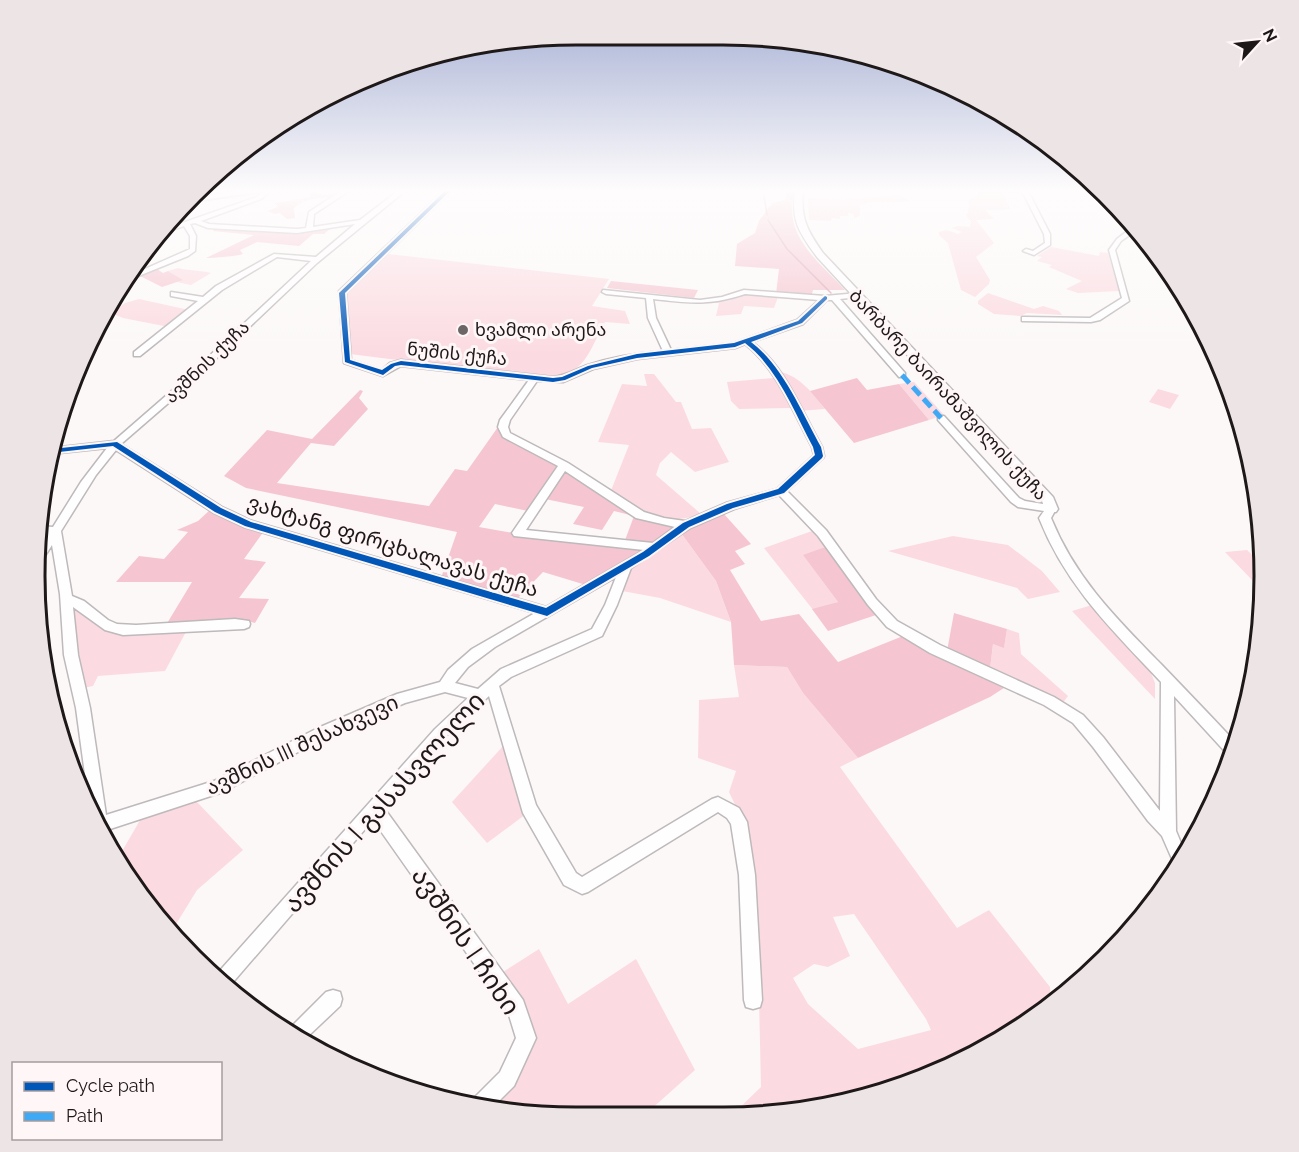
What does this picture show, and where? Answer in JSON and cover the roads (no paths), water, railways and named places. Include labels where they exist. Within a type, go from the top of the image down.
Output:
[{"type":"street","points":[[139,274],[186,255],[194,250],[194,245]]},
{"type":"street","name":"ავშნის ქუჩა","points":[[46,546],[101,460],[333,245]]},
{"type":"street","name":"ნუშის ქუჩა","points":[[392,245],[342,293],[345,357],[352,363],[383,373],[393,365],[401,363],[533,380]]},
{"type":"street","name":"ბარბარე ბაირამაშვილის ქუჩა","points":[[813,245],[855,295],[1047,500],[1051,509]]},
{"type":"street","points":[[1026,251],[1034,253],[1047,245]]},
{"type":"street","points":[[1025,319],[1090,320],[1126,299],[1112,250],[1116,245]]},
{"type":"street","points":[[137,354],[238,276],[276,255],[316,259]]},
{"type":"street","points":[[606,292],[700,302],[723,299],[744,292],[829,298],[855,295]]},
{"type":"street","points":[[174,294],[205,300]]},
{"type":"street","points":[[649,296],[652,318],[667,351]]},
{"type":"street","points":[[686,525],[663,522],[640,515],[564,465],[506,435],[503,427],[505,420],[533,380],[563,379],[591,367],[637,356],[667,351],[726,347],[800,322],[829,298]]},
{"type":"street","name":"ბარბარე ბაირამაშვილის ქუჩა","points":[[829,298],[902,375]]},
{"type":"street","name":"ვახტანგ ფირცხალავას ქუჩა","points":[[116,445],[218,510],[248,524],[547,612],[626,566],[686,525],[730,506],[781,491],[816,460],[819,453],[771,367],[758,350],[746,341]]},
{"type":"street","name":"ბარბარე ბაირამაშვილის ქუჩა","points":[[941,418],[1015,500],[1022,504],[1051,509]]},
{"type":"street","points":[[61,449],[79,446],[116,445]]},
{"type":"street","points":[[564,465],[518,533],[655,547]]},
{"type":"street","points":[[781,491],[822,533],[872,602],[892,624],[934,649],[1049,701],[1077,719],[1168,831],[1177,852]]},
{"type":"street","name":"ბარბარე ბაირამაშვილის ქუჩა","points":[[1051,509],[1045,518],[1055,546],[1071,574],[1121,631],[1227,743]]},
{"type":"street","points":[[47,530],[56,532]]},
{"type":"street","name":"ავშნის III შესახვევი","points":[[56,532],[66,599],[71,655],[84,708],[97,805]]},
{"type":"street","name":"ავშნის I გასასვლელი","points":[[227,976],[440,733],[486,689],[506,673],[597,632],[611,605],[626,566]]},
{"type":"street","points":[[66,599],[82,604],[105,624],[116,629],[131,630],[214,623],[244,624]]},
{"type":"street","points":[[547,612],[465,661],[452,673],[445,686],[486,689],[529,808],[570,879],[582,886],[718,804],[733,813],[739,822],[747,875],[753,1000]]},
{"type":"street","points":[[1168,680],[1166,737],[1169,764],[1168,831]]},
{"type":"street","name":"ავშნის III შესახვევი","points":[[106,823],[218,787],[355,717],[402,698],[445,686]]},
{"type":"street","name":"ავშნის I ჩიხი","points":[[374,808],[516,1007],[526,1038],[507,1079],[487,1099]]},
{"type":"street","points":[[301,1030],[333,999]]},
{"type":"waterway","points":[[784,245],[831,293]]},
{"type":"place","name":"ხვამლი არენა","points":[[463,330]]}]
